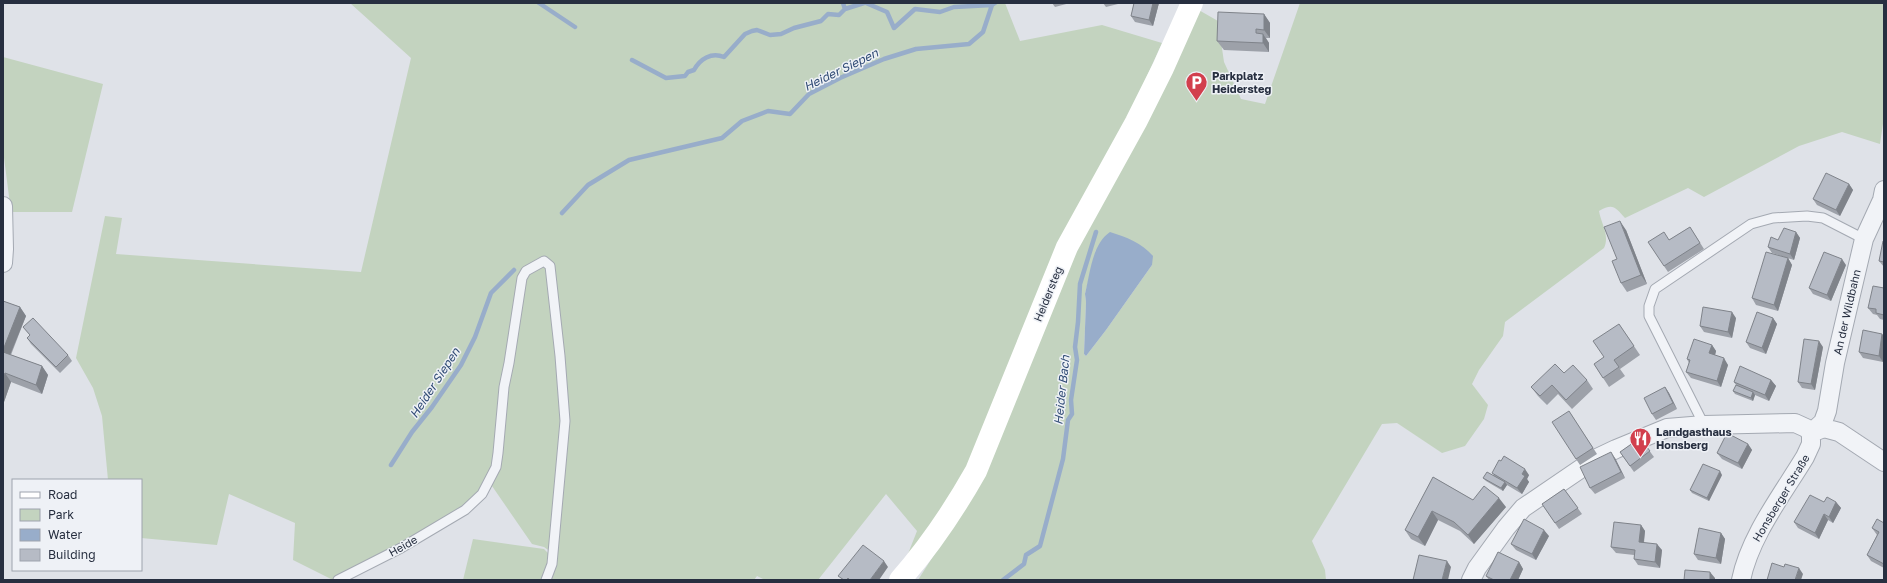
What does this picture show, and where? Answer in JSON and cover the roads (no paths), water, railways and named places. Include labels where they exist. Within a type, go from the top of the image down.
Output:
[{"type":"main road","name":"Heidersteg","points":[[900,580],[937,533],[960,500],[976,471],[1067,247],[1139,116],[1192,3]]},
{"type":"street","name":"An der Wildbahn","points":[[1811,433],[1823,422],[1827,411],[1835,363],[1864,239],[1882,200],[1884,190]]},
{"type":"street","points":[[3,206],[3,263]]},
{"type":"street","points":[[1471,580],[1477,568],[1506,528],[1523,508],[1595,459],[1637,439],[1667,428],[1704,425],[1795,423],[1806,428],[1811,433],[1824,428],[1839,432],[1884,462]]},
{"type":"street","name":"Honsberger Straße","points":[[1741,580],[1753,543],[1806,457],[1811,444],[1811,433]]},
{"type":"lane","points":[[1704,425],[1649,316],[1651,296],[1655,289],[1745,228],[1752,224],[1773,218],[1807,216],[1823,218],[1864,239]]},
{"type":"lane","name":"Heide","points":[[338,580],[401,548],[466,510],[482,494],[496,466],[504,387],[522,278],[526,271],[544,261],[550,266],[560,356],[565,421],[552,564],[546,580]]},
{"type":"water","points":[[1110,232],[1128,238],[1144,247],[1153,256],[1152,265],[1086,356],[1084,354],[1085,294],[1095,252],[1104,237]]},
{"type":"waterway","points":[[539,3],[575,27]]},
{"type":"waterway","points":[[843,3],[845,9],[864,3]]},
{"type":"waterway","points":[[866,3],[887,12],[894,28],[915,9],[940,12],[954,7],[992,5]]},
{"type":"waterway","name":"Heider Siepen","points":[[562,213],[588,185],[629,160],[722,138],[742,121],[768,111],[790,114],[809,94],[840,78],[884,59],[916,49],[969,44],[983,32],[992,5],[995,3]]},
{"type":"waterway","points":[[632,60],[666,78],[685,76],[688,72],[694,70],[699,63],[710,56],[715,55],[724,57],[745,34],[752,31],[757,30],[770,35],[781,34],[794,28],[821,21],[828,14],[839,15],[845,9]]},
{"type":"waterway","name":"Heider Bach","points":[[1003,580],[1024,564],[1026,555],[1040,546],[1063,459],[1068,420],[1072,414],[1071,400],[1077,360],[1075,347],[1080,284],[1096,232]]},
{"type":"waterway","name":"Heider Siepen","points":[[391,465],[412,432],[432,407],[461,365],[475,337],[491,293],[514,270]]},
{"type":"place","name":"Parkplatz Heidersteg","points":[[1196,102]]},
{"type":"place","name":"Landgasthaus Honsberg","points":[[1640,458]]}]
